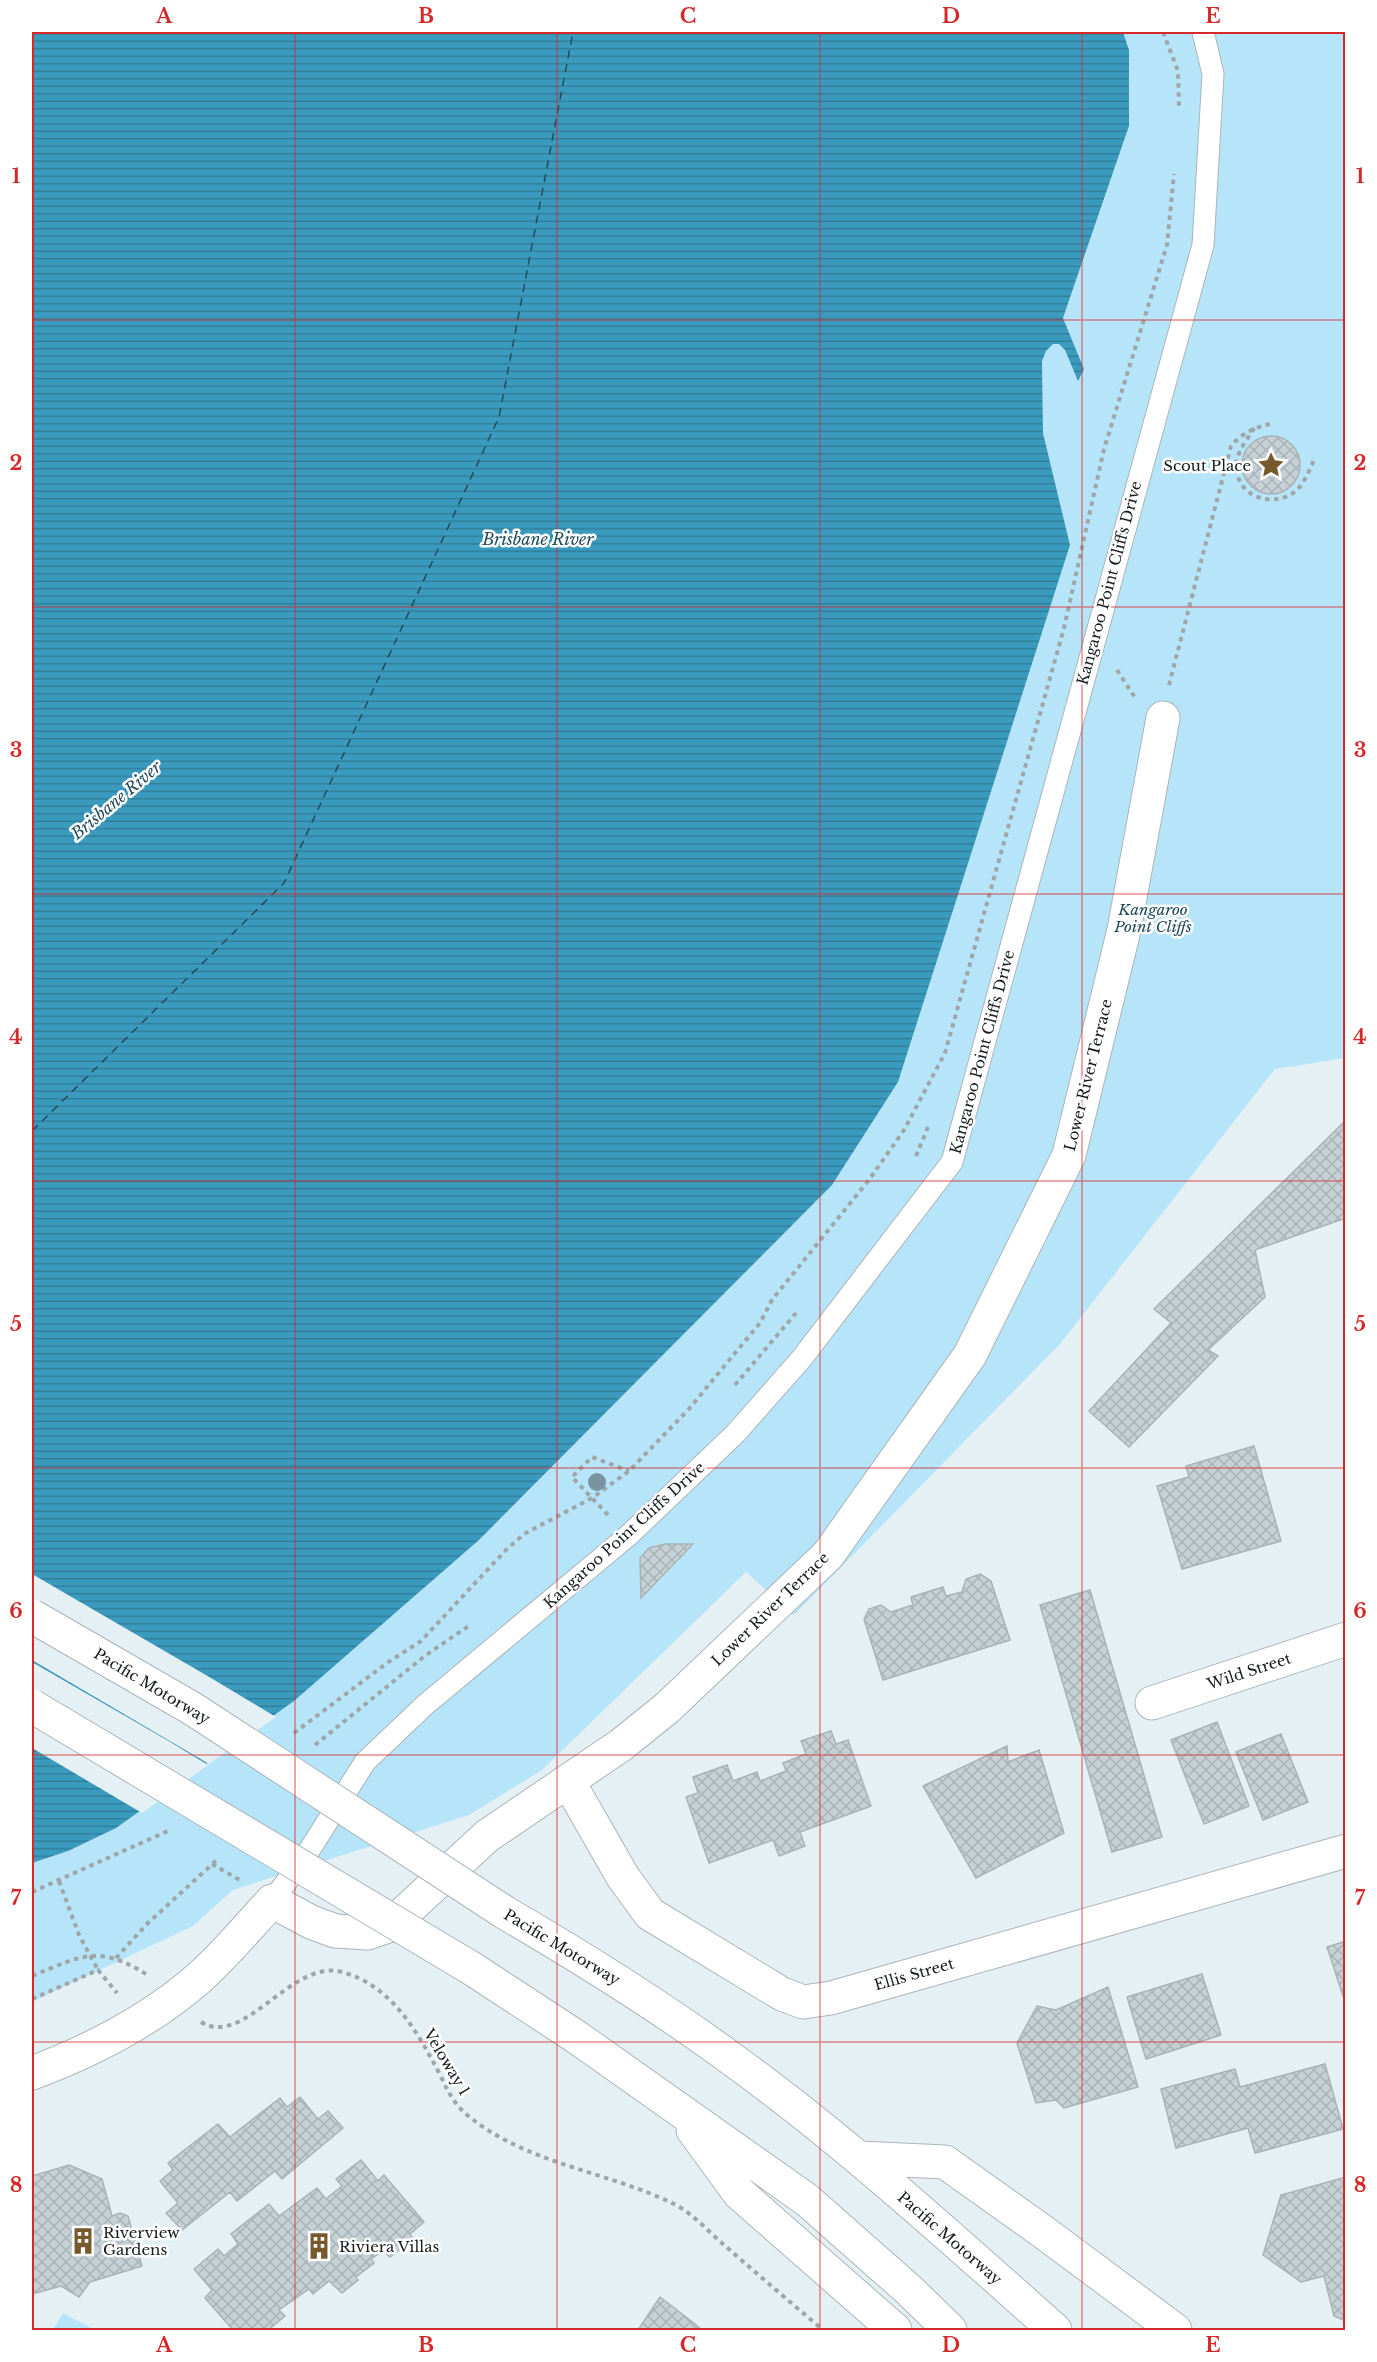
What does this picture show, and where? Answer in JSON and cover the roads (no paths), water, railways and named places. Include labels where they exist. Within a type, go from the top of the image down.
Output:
[{"type":"main road","name":"Lower River Terrace","points":[[272,1901],[310,1922],[335,1931],[368,1933],[383,1929],[407,1913],[487,1836],[621,1745],[667,1708],[828,1555],[970,1355],[1069,1155],[1124,930],[1161,726]]},
{"type":"main road","name":"Pacific Motorway","points":[[32,1616],[193,1709],[504,1912],[640,1994],[730,2057],[859,2158],[1055,2331]]},
{"type":"main road","name":"Wild Street","points":[[1152,1703],[1346,1639]]},
{"type":"main road","points":[[32,1706],[471,1968],[575,2036],[807,2200],[909,2290],[950,2331]]},
{"type":"main road","name":"Ellis Street","points":[[568,1780],[623,1878],[650,1914],[782,1994],[802,2002],[831,1998],[1346,1851]]},
{"type":"main road","points":[[32,2073],[91,2048],[175,1997],[222,1956],[272,1901]]},
{"type":"main road","points":[[676,2108],[739,2193],[895,2331]]},
{"type":"main road","points":[[859,2158],[945,2162],[1042,2231],[1175,2331]]},
{"type":"lane","name":"Kangaroo Point Cliffs Drive","points":[[272,1901],[305,1857],[365,1762],[376,1750],[425,1705],[637,1528],[736,1433],[802,1358],[952,1162],[1203,245],[1213,74],[1203,32]]},
{"type":"water","name":"Brisbane River","points":[[32,32],[1123,32],[1129,50],[1129,126],[1063,318],[1084,369],[1078,381],[1065,350],[1059,344],[1053,344],[1046,351],[1042,361],[1043,433],[1070,545],[898,1082],[832,1185],[479,1540],[294,1701],[116,1828],[68,1851],[32,1863]]},
{"type":"place","name":"Scout Place","points":[[1271,465]]},
{"type":"place","name":"Riverview Gardens","points":[[83,2241]]},
{"type":"place","name":"Riviera Villas","points":[[319,2246]]},
{"type":"park label","name":"Kangaroo Point Cliffs","points":[[1153,918]]}]
